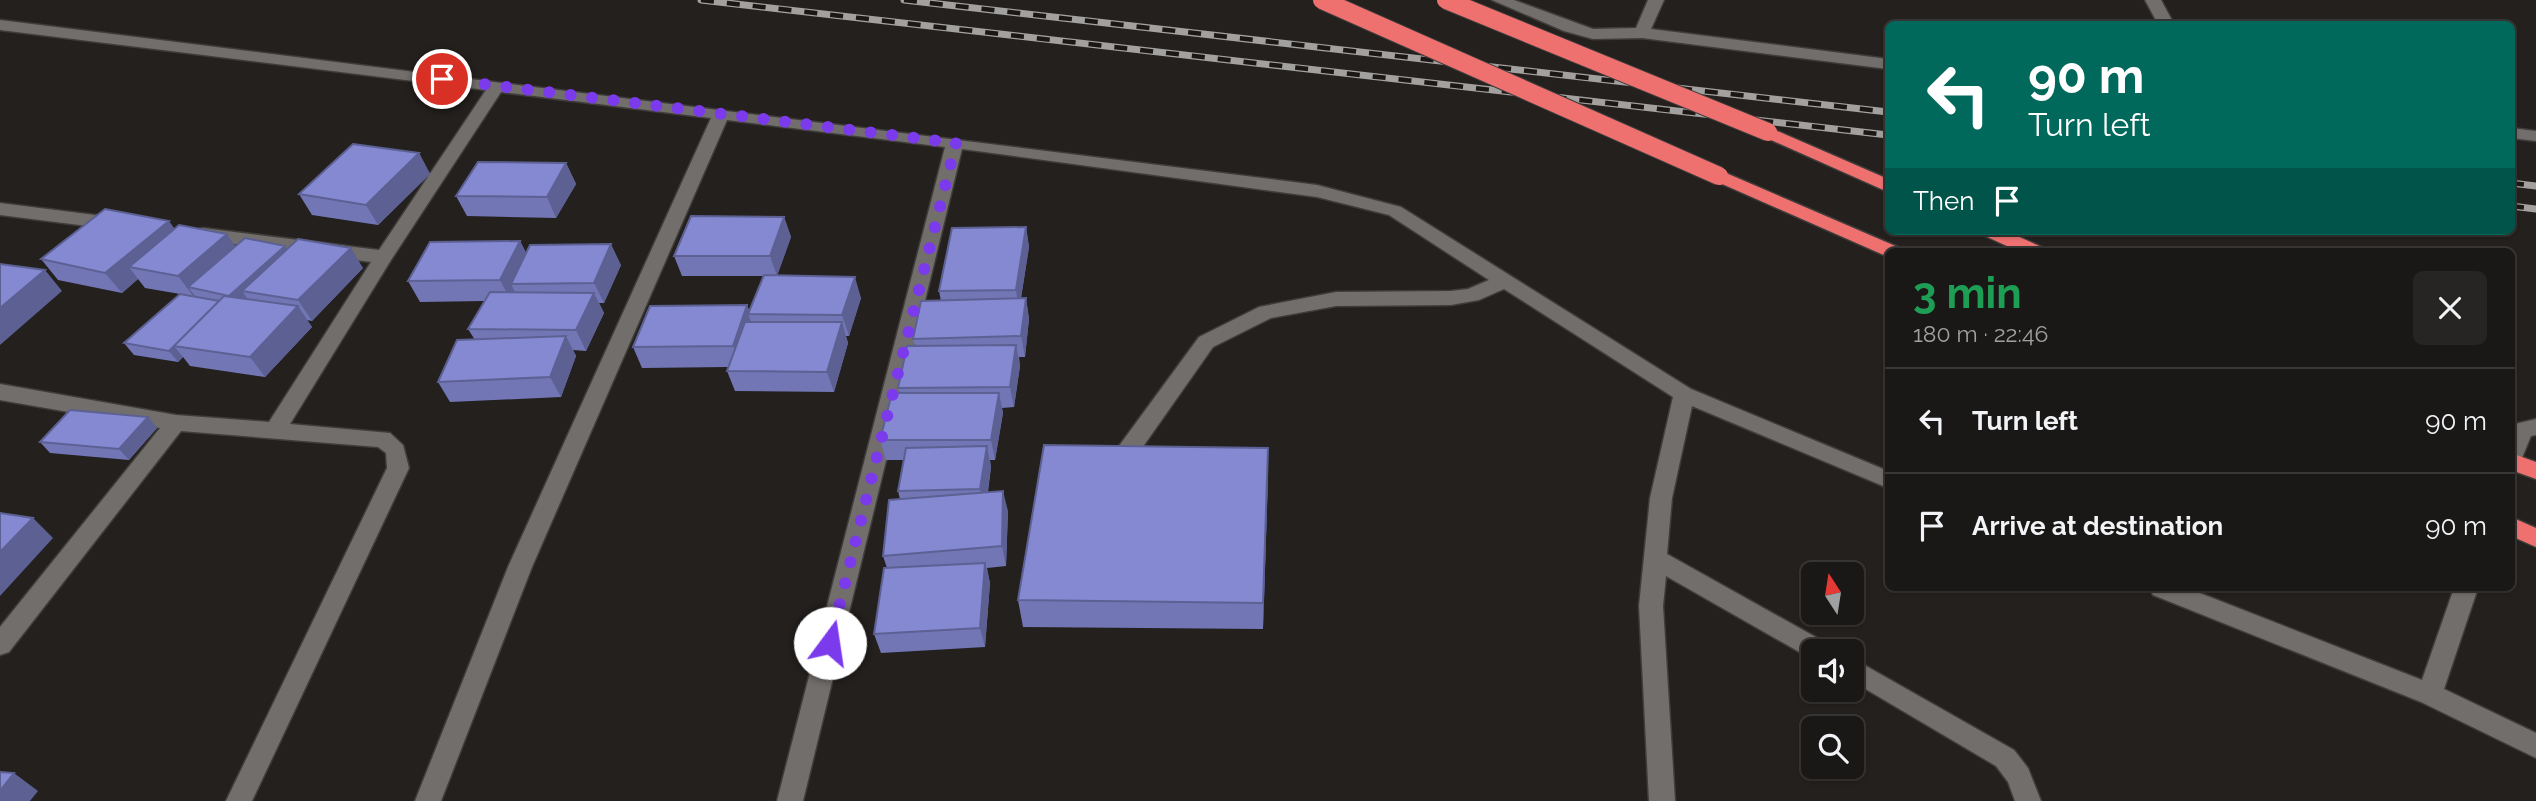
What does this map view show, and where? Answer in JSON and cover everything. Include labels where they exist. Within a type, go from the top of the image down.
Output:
[{"type":"highway","points":[[1322,0],[1885,248]]},
{"type":"highway","points":[[1446,0],[1768,132],[1885,185]]},
{"type":"highway","points":[[1999,235],[2028,248]]},
{"type":"highway","points":[[2515,462],[2536,471]]},
{"type":"highway","points":[[2515,528],[2536,538]]},
{"type":"street","points":[[1500,0],[1570,29],[1593,34],[1642,33],[1885,64]]},
{"type":"street","points":[[1642,33],[1656,0]]},
{"type":"street","points":[[2153,0],[2164,21]]},
{"type":"street","points":[[0,25],[956,143],[1317,191],[1395,211],[1684,394],[1885,479]]},
{"type":"street","points":[[275,431],[384,257],[497,86]]},
{"type":"street","points":[[428,801],[520,567],[721,114]]},
{"type":"street","points":[[2515,133],[2536,136]]},
{"type":"street","points":[[790,801],[956,143]]},
{"type":"street","points":[[0,209],[137,226]]},
{"type":"street","points":[[178,231],[384,257]]},
{"type":"street","points":[[1127,452],[1206,342],[1266,312],[1336,299],[1451,298],[1472,295],[1504,281]]},
{"type":"street","points":[[0,391],[176,422],[383,439],[394,445],[399,455],[398,468],[239,801]]},
{"type":"street","points":[[1662,801],[1651,606],[1661,498],[1684,394]]},
{"type":"street","points":[[0,645],[176,422]]},
{"type":"street","points":[[2515,450],[2523,430],[2536,427]]},
{"type":"street","points":[[1656,559],[1801,641]]},
{"type":"street","points":[[2169,591],[2430,694],[2536,746]]},
{"type":"street","points":[[2430,694],[2465,591]]},
{"type":"street","points":[[1864,676],[2005,758],[2019,776],[2028,801]]},
{"type":"building","points":[[353,144],[419,153],[366,205],[299,194]]},
{"type":"building","points":[[478,162],[566,163],[547,197],[456,196]]},
{"type":"building","points":[[105,209],[169,221],[105,273],[41,259]]},
{"type":"building","points":[[691,216],[784,217],[770,256],[674,256]]},
{"type":"building","points":[[179,225],[227,234],[178,276],[129,267]]},
{"type":"building","points":[[1026,227],[1016,290],[939,291],[952,228]]},
{"type":"building","points":[[245,238],[285,246],[229,296],[188,287]]},
{"type":"building","points":[[298,239],[351,248],[298,300],[242,291]]},
{"type":"building","points":[[520,241],[500,280],[408,281],[430,242]]},
{"type":"building","points":[[611,244],[594,283],[511,284],[530,245]]},
{"type":"building","points":[[0,264],[45,270],[0,308]]},
{"type":"building","points":[[764,275],[855,277],[842,315],[748,314]]},
{"type":"building","points":[[490,292],[594,293],[576,330],[468,329]]},
{"type":"building","points":[[180,294],[219,301],[169,351],[124,343]]},
{"type":"building","points":[[224,296],[298,306],[250,357],[174,346]]},
{"type":"building","points":[[1026,298],[1021,336],[913,339],[921,301]]},
{"type":"building","points":[[747,305],[733,346],[633,347],[650,306]]},
{"type":"building","points":[[745,322],[842,322],[827,372],[727,371]]},
{"type":"building","points":[[566,336],[550,377],[438,382],[457,340]]},
{"type":"building","points":[[1016,345],[1010,387],[898,388],[907,346]]},
{"type":"building","points":[[892,393],[999,393],[991,440],[880,440]]},
{"type":"building","points":[[70,410],[148,417],[119,449],[40,442]]},
{"type":"building","points":[[1044,445],[1268,448],[1263,603],[1018,600]]},
{"type":"building","points":[[987,446],[980,489],[898,491],[906,448]]},
{"type":"building","points":[[1003,491],[1002,546],[883,556],[889,500]]},
{"type":"building","points":[[0,513],[33,518],[0,552]]},
{"type":"building","points":[[985,563],[980,628],[874,634],[884,568]]},
{"type":"building","points":[[0,772],[14,773],[0,791]]},
{"type":"railway","points":[[701,0],[1885,135]]},
{"type":"railway","points":[[904,0],[1885,112]]},
{"type":"railway","points":[[2515,183],[2536,186]]},
{"type":"railway","points":[[2515,206],[2536,209]]},
{"type":"route","points":[[442,79],[956,143],[830,643]]}]
